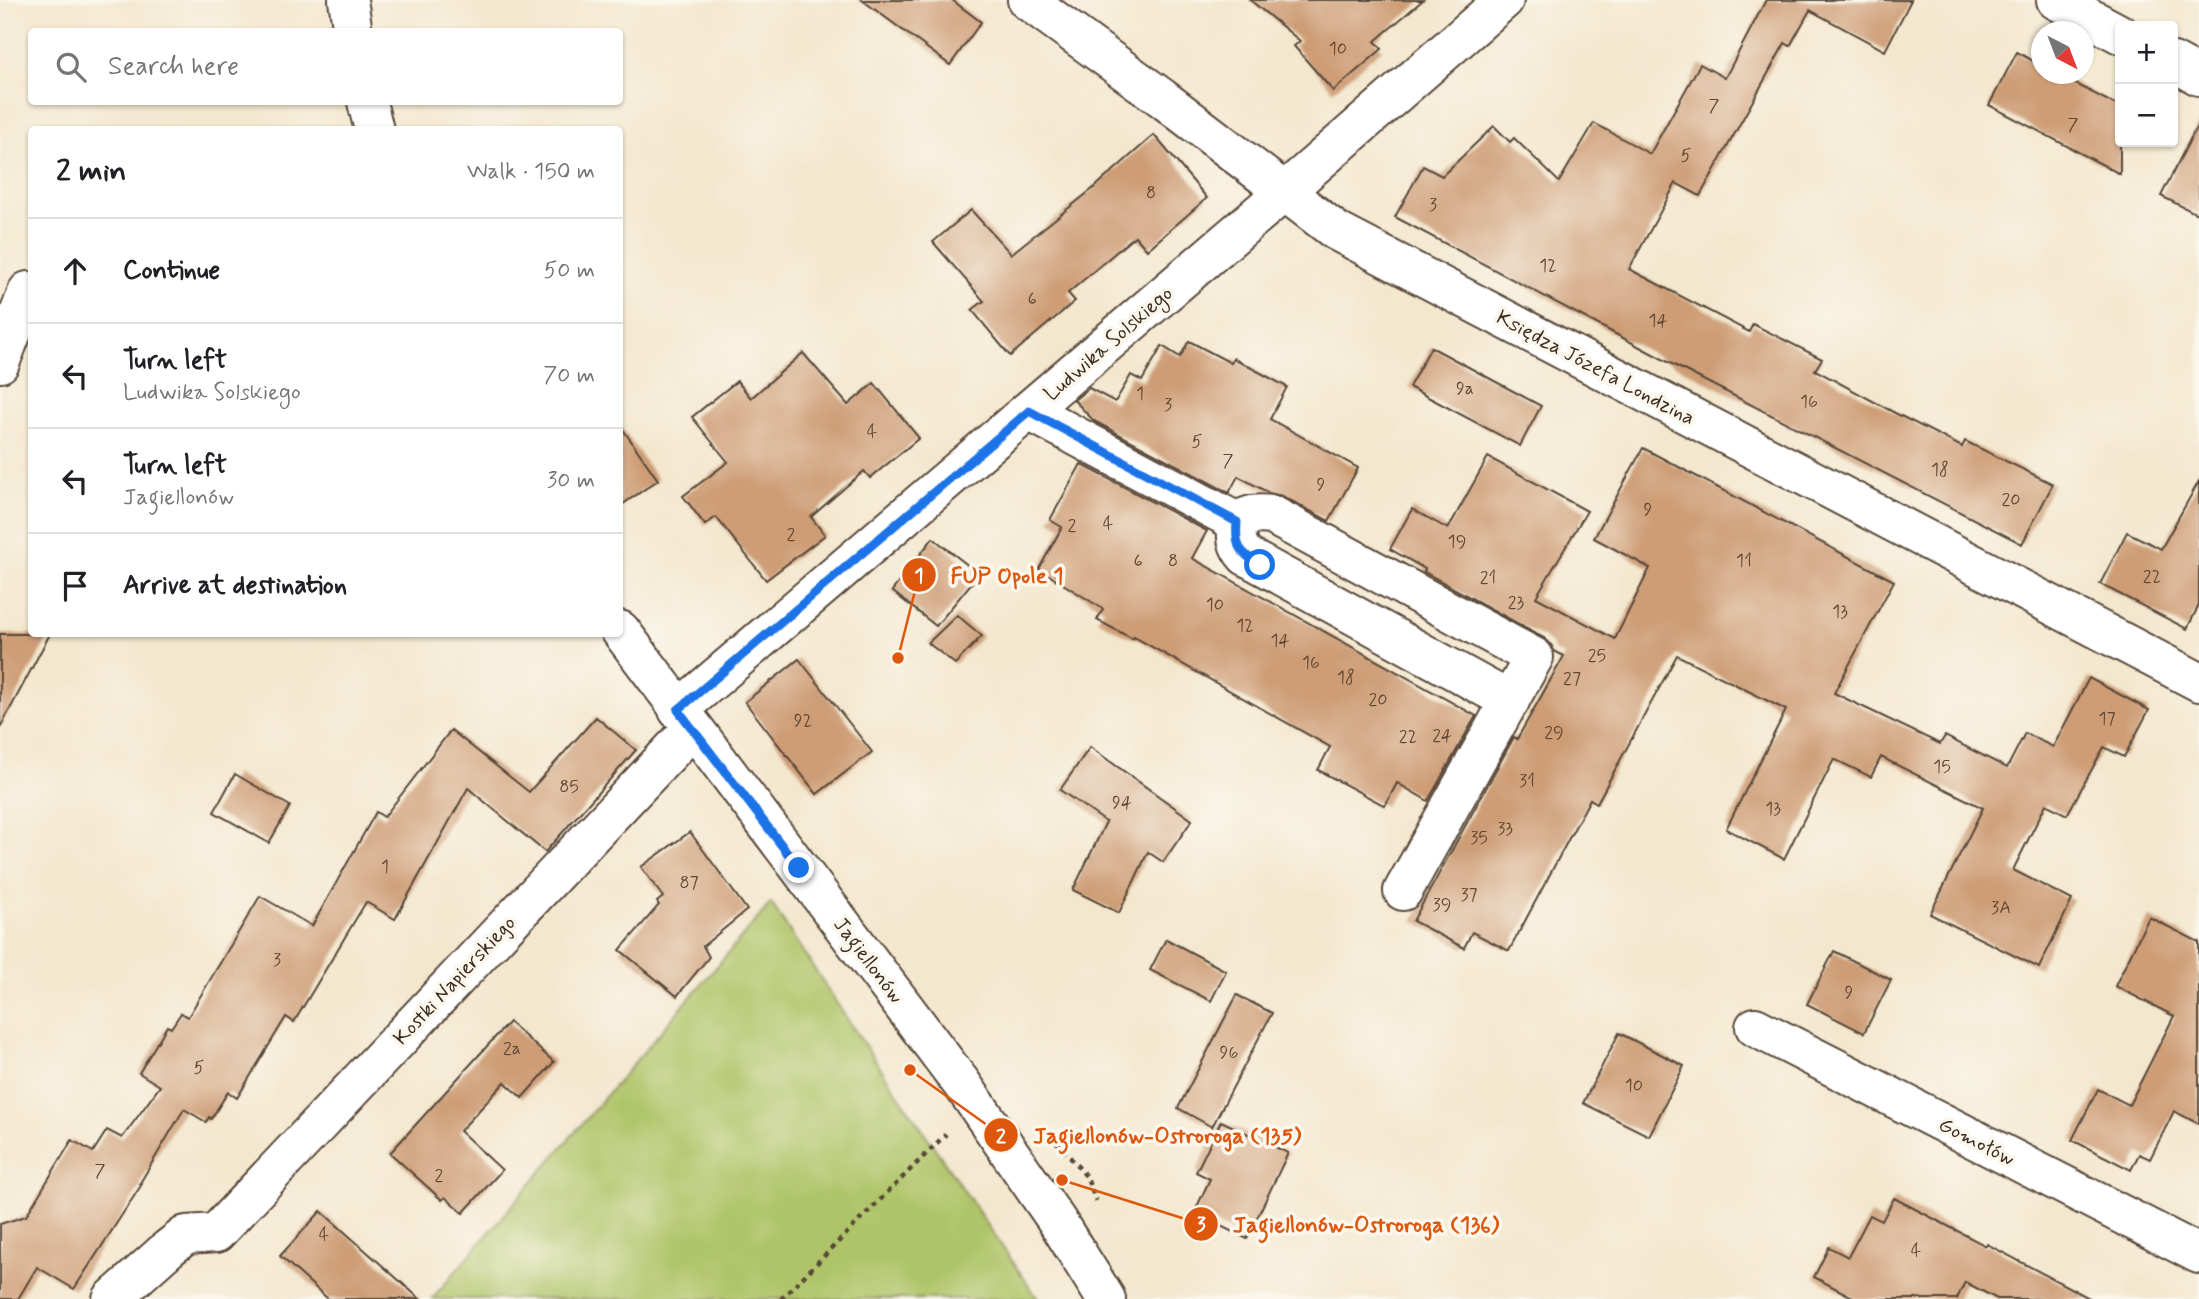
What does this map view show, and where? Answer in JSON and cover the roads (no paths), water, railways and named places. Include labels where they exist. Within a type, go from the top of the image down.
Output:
[{"type":"street","points":[[348,0],[353,28]]},
{"type":"street","name":"Księdza Józefa Londzina","points":[[1027,0],[1162,98],[1336,231],[2199,682]]},
{"type":"street","name":"Ludwika Solskiego","points":[[685,719],[1029,411],[1504,0]]},
{"type":"street","points":[[2056,0],[2115,31]]},
{"type":"street","points":[[2178,65],[2199,76]]},
{"type":"street","points":[[368,105],[373,126]]},
{"type":"street","points":[[0,363],[20,289]]},
{"type":"street","points":[[1029,411],[1237,522]]},
{"type":"street","points":[[1237,522],[1248,515],[1272,515],[1534,657],[1403,891]]},
{"type":"street","points":[[1237,522],[1236,538],[1239,548],[1246,556],[1510,701]]},
{"type":"street","name":"Jagiellonów","points":[[623,634],[976,1104],[1057,1221],[1106,1299]]},
{"type":"street","name":"Kostki Napierskiego","points":[[112,1299],[186,1235],[216,1233],[464,968],[685,719]]},
{"type":"street","name":"Gomołów","points":[[1755,1027],[2199,1254]]},
{"type":"place","name":"FUP Opole 1","points":[[898,658]]},
{"type":"place","name":"Jagiellonów-Ostroroga (135)","points":[[910,1070]]},
{"type":"place","name":"Jagiellonów-Ostroroga (136)","points":[[1062,1180]]}]
